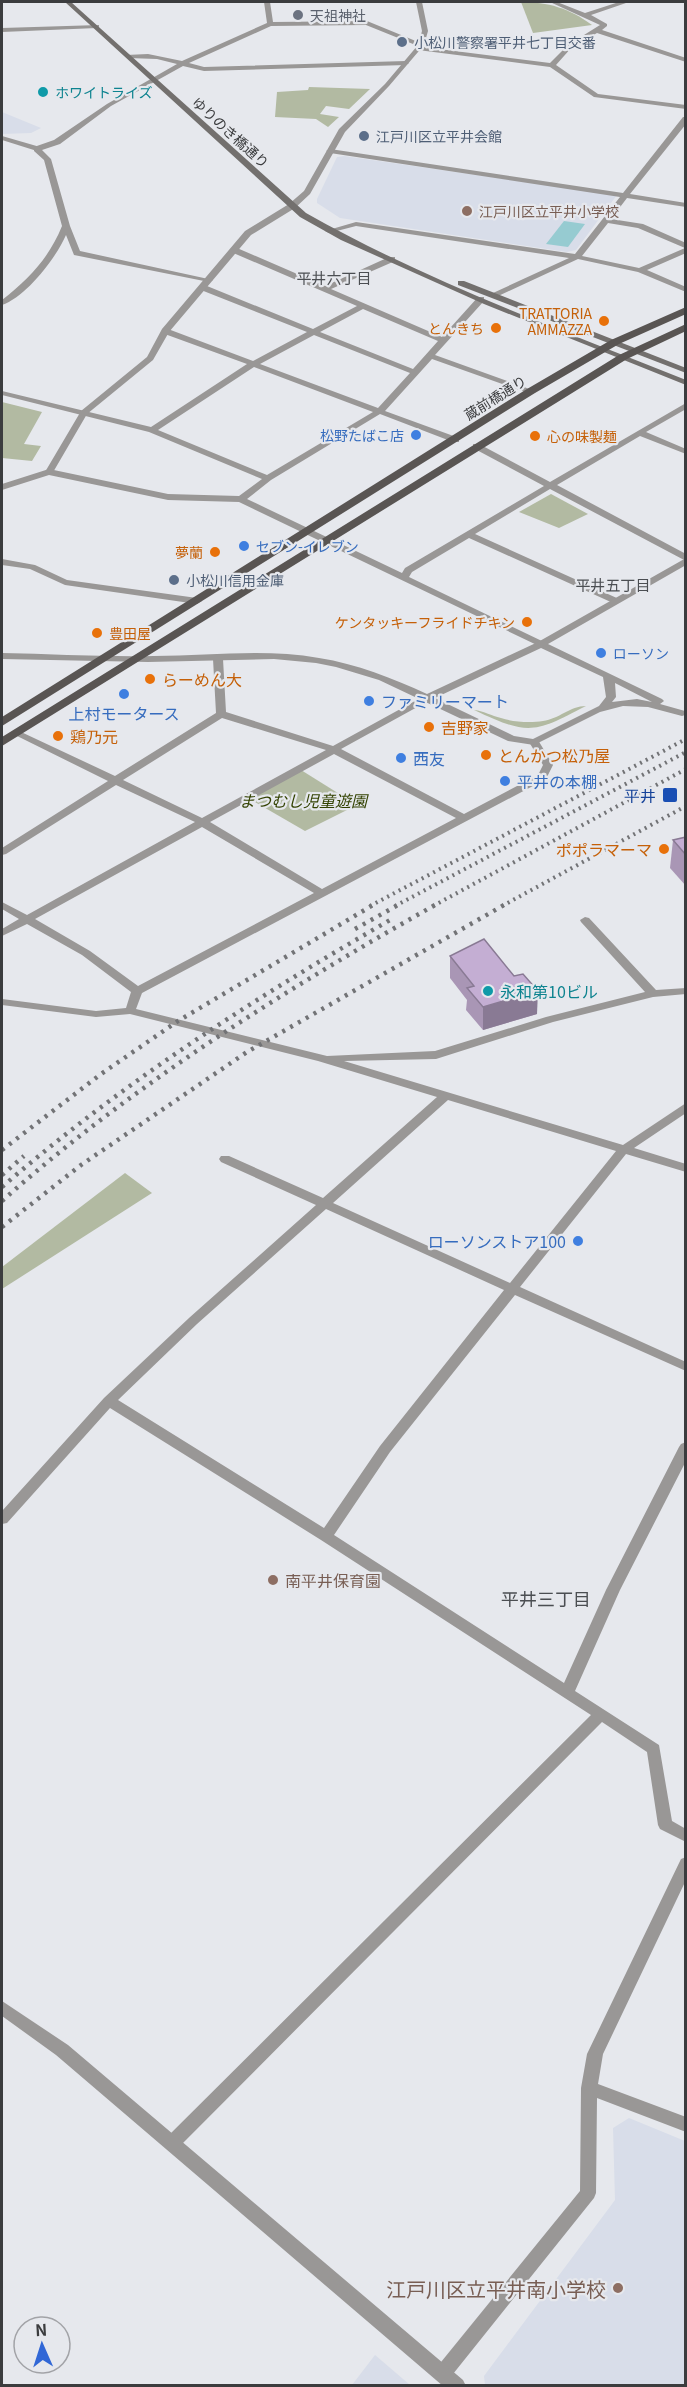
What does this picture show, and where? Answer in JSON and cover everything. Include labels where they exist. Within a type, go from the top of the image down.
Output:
[{"type":"main road","name":"ゆりのき橋通り","points":[[68,2],[292,206],[329,231],[481,299],[686,382]]},
{"type":"main road","name":"ゆりのき橋通り","points":[[392,259],[496,295],[686,371]]},
{"type":"main road","name":"蔵前橋通り","points":[[198,601],[603,349],[686,310]]},
{"type":"main road","name":"蔵前橋通り","points":[[131,660],[623,357],[686,327]]},
{"type":"main road","points":[[2,722],[198,601]]},
{"type":"main road","points":[[2,742],[131,660]]},
{"type":"street","points":[[267,2],[270,24]]},
{"type":"street","points":[[49,471],[84,413],[150,358],[165,331],[256,226],[292,206],[308,192],[345,126],[387,85],[419,46],[425,31],[419,2]]},
{"type":"street","points":[[552,65],[570,46],[605,25],[553,2]]},
{"type":"street","points":[[585,15],[624,2]]},
{"type":"street","points":[[37,149],[57,142],[109,105],[180,65],[270,24],[367,23],[419,46],[552,65],[596,96],[686,108]]},
{"type":"street","points":[[2,30],[97,26]]},
{"type":"street","points":[[596,30],[686,60]]},
{"type":"street","points":[[128,56],[150,54],[165,57],[180,65],[204,69],[406,63]]},
{"type":"street","points":[[496,295],[577,257],[686,119]]},
{"type":"street","points":[[2,138],[37,149],[47,159],[66,226],[77,253],[210,280]]},
{"type":"street","points":[[330,151],[683,202]]},
{"type":"street","points":[[604,220],[640,226],[686,248]]},
{"type":"street","points":[[329,231],[356,224],[577,257],[640,270],[686,290]]},
{"type":"street","points":[[2,303],[29,283],[57,252],[66,226]]},
{"type":"street","points":[[640,270],[686,248]]},
{"type":"street","points":[[234,250],[442,340]]},
{"type":"street","points":[[325,289],[392,259]]},
{"type":"street","points":[[204,288],[414,372]]},
{"type":"street","points":[[241,500],[268,478],[380,411],[481,299]]},
{"type":"street","points":[[152,430],[253,363],[363,306]]},
{"type":"street","points":[[165,331],[456,440]]},
{"type":"street","points":[[429,355],[531,392]]},
{"type":"street","points":[[2,393],[152,430],[268,478]]},
{"type":"street","points":[[404,578],[408,570],[686,405]]},
{"type":"street","points":[[639,432],[686,452]]},
{"type":"street","points":[[476,446],[686,559]]},
{"type":"street","points":[[2,488],[49,471],[168,497],[241,500],[684,712]]},
{"type":"street","points":[[468,534],[616,601]]},
{"type":"street","points":[[2,933],[427,698],[541,644],[686,559]]},
{"type":"street","points":[[2,562],[32,567],[65,582],[198,601]]},
{"type":"street","points":[[2,656],[102,660],[283,657],[323,662],[354,669],[427,698],[512,739],[534,742],[603,707],[639,702],[684,712]]},
{"type":"street","points":[[218,659],[221,714]]},
{"type":"street","points":[[603,707],[611,698],[610,684],[606,674]]},
{"type":"street","points":[[2,852],[221,714],[333,749],[465,819]]},
{"type":"street","points":[[16,733],[202,822],[322,894]]},
{"type":"street","points":[[130,1011],[137,991],[542,777],[548,765],[534,742]]},
{"type":"street","points":[[2,905],[86,953],[137,991]]},
{"type":"street","points":[[585,920],[653,994]]},
{"type":"street","points":[[321,1058],[436,1054],[550,1019],[653,994],[686,992]]},
{"type":"street","points":[[2,1002],[96,1014],[130,1011],[321,1058],[444,1097],[686,1168]]},
{"type":"street","points":[[2,1519],[109,1401],[444,1097]]},
{"type":"street","points":[[326,1536],[385,1449],[622,1150],[686,1107]]},
{"type":"street","points":[[225,1159],[686,1367]]},
{"type":"street","points":[[109,1401],[326,1536],[654,1749],[665,1825],[686,1836]]},
{"type":"street","points":[[567,1693],[613,1590],[686,1448]]},
{"type":"street","points":[[172,2142],[601,1714]]},
{"type":"street","points":[[443,2373],[588,2193],[589,2088],[595,2054],[686,1863]]},
{"type":"street","points":[[2,2008],[62,2050],[457,2385]]},
{"type":"street","points":[[589,2088],[686,2126]]},
{"type":"shaded area","points":[[2,112],[41,128],[31,133],[2,134]]},
{"type":"shaded area","name":"江戸川区立平井小学校","points":[[344,156],[617,195],[576,250],[567,252],[340,218],[317,203],[317,199],[337,157]]},
{"type":"shaded area","name":"江戸川区立平井南小学校","points":[[629,2118],[685,2141],[685,2385],[485,2385],[484,2376],[615,2200],[613,2128]]},
{"type":"shaded area","points":[[375,2355],[410,2385],[352,2385]]},
{"type":"green space","points":[[521,2],[558,7],[592,25],[533,33]]},
{"type":"green space","points":[[309,87],[370,89],[349,109],[326,106],[320,114],[339,117],[328,127],[316,119],[275,117],[277,92],[308,90]]},
{"type":"green space","points":[[2,402],[42,412],[24,444],[41,446],[32,461],[2,458]]},
{"type":"green space","points":[[551,494],[588,514],[559,528],[519,512]]},
{"type":"green space","points":[[586,706],[554,722],[531,728],[507,724],[474,710],[511,720],[533,722],[549,720],[575,708]]},
{"type":"green space","name":"まつむし児童遊園","points":[[301,770],[357,805],[305,831],[248,798]]},
{"type":"green space","points":[[125,1173],[152,1193],[2,1289],[2,1267]]},
{"type":"water","points":[[564,221],[585,224],[568,247],[546,244]]},
{"type":"building","points":[[686,837],[686,855],[673,840]]},
{"type":"building","points":[[484,939],[514,976],[523,974],[538,991],[483,1007],[467,988],[474,986],[450,956]]},
{"type":"railway","points":[[370,906],[686,739]]},
{"type":"railway","points":[[395,906],[686,752]]},
{"type":"railway","points":[[433,906],[686,769]]},
{"type":"railway","points":[[502,906],[686,806]]},
{"type":"railway","points":[[2,1150],[101,1074],[178,1021],[373,905]]},
{"type":"railway","points":[[355,929],[398,905]]},
{"type":"railway","points":[[2,1201],[103,1118],[211,1041],[435,905]]},
{"type":"railway","points":[[2,1227],[81,1165],[247,1052],[504,905]]},
{"type":"railway","points":[[2,1187],[94,1113],[190,1044],[288,980],[390,920]]},
{"type":"railway","points":[[2,1175],[24,1156]]},
{"type":"place","name":"天祖神社","points":[[298,15]]},
{"type":"place","name":"小松川警察署平井七丁目交番","points":[[402,42]]},
{"type":"place","name":"ホワイトライズ","points":[[43,92]]},
{"type":"place","name":"江戸川区立平井会館","points":[[364,136]]},
{"type":"place","name":"江戸川区立平井小学校","points":[[467,211]]},
{"type":"place","name":"TRATTORIA AMMAZZA","points":[[604,321]]},
{"type":"place","name":"とんきち","points":[[496,328]]},
{"type":"place","name":"松野たばこ店","points":[[416,435]]},
{"type":"place","name":"心の味製麺","points":[[535,436]]},
{"type":"place","name":"セブン-イレブン","points":[[244,546]]},
{"type":"place","name":"夢蘭","points":[[215,552]]},
{"type":"place","name":"小松川信用金庫","points":[[174,580]]},
{"type":"place","name":"ケンタッキーフライドチキン","points":[[527,622]]},
{"type":"place","name":"豊田屋","points":[[97,633]]},
{"type":"place","name":"ローソン","points":[[601,653]]},
{"type":"place","name":"らーめん大","points":[[150,679]]},
{"type":"place","name":"上村モータース","points":[[124,694]]},
{"type":"place","name":"ファミリーマート","points":[[369,701]]},
{"type":"place","name":"吉野家","points":[[429,727]]},
{"type":"place","name":"鶏乃元","points":[[58,736]]},
{"type":"place","name":"とんかつ松乃屋","points":[[486,755]]},
{"type":"place","name":"西友","points":[[401,758]]},
{"type":"place","name":"平井の本棚","points":[[505,781]]},
{"type":"place","name":"平井","points":[[670,795]]},
{"type":"place","name":"ポポラマーマ","points":[[664,849]]},
{"type":"place","name":"永和第10ビル","points":[[488,991]]},
{"type":"place","name":"ローソンストア100","points":[[578,1241]]},
{"type":"place","name":"南平井保育園","points":[[273,1580]]},
{"type":"place","name":"江戸川区立平井南小学校","points":[[618,2288]]},
{"type":"district","name":"平井六丁目","points":[[334,277]]},
{"type":"district","name":"平井五丁目","points":[[613,584]]},
{"type":"district","name":"平井三丁目","points":[[546,1598]]}]
